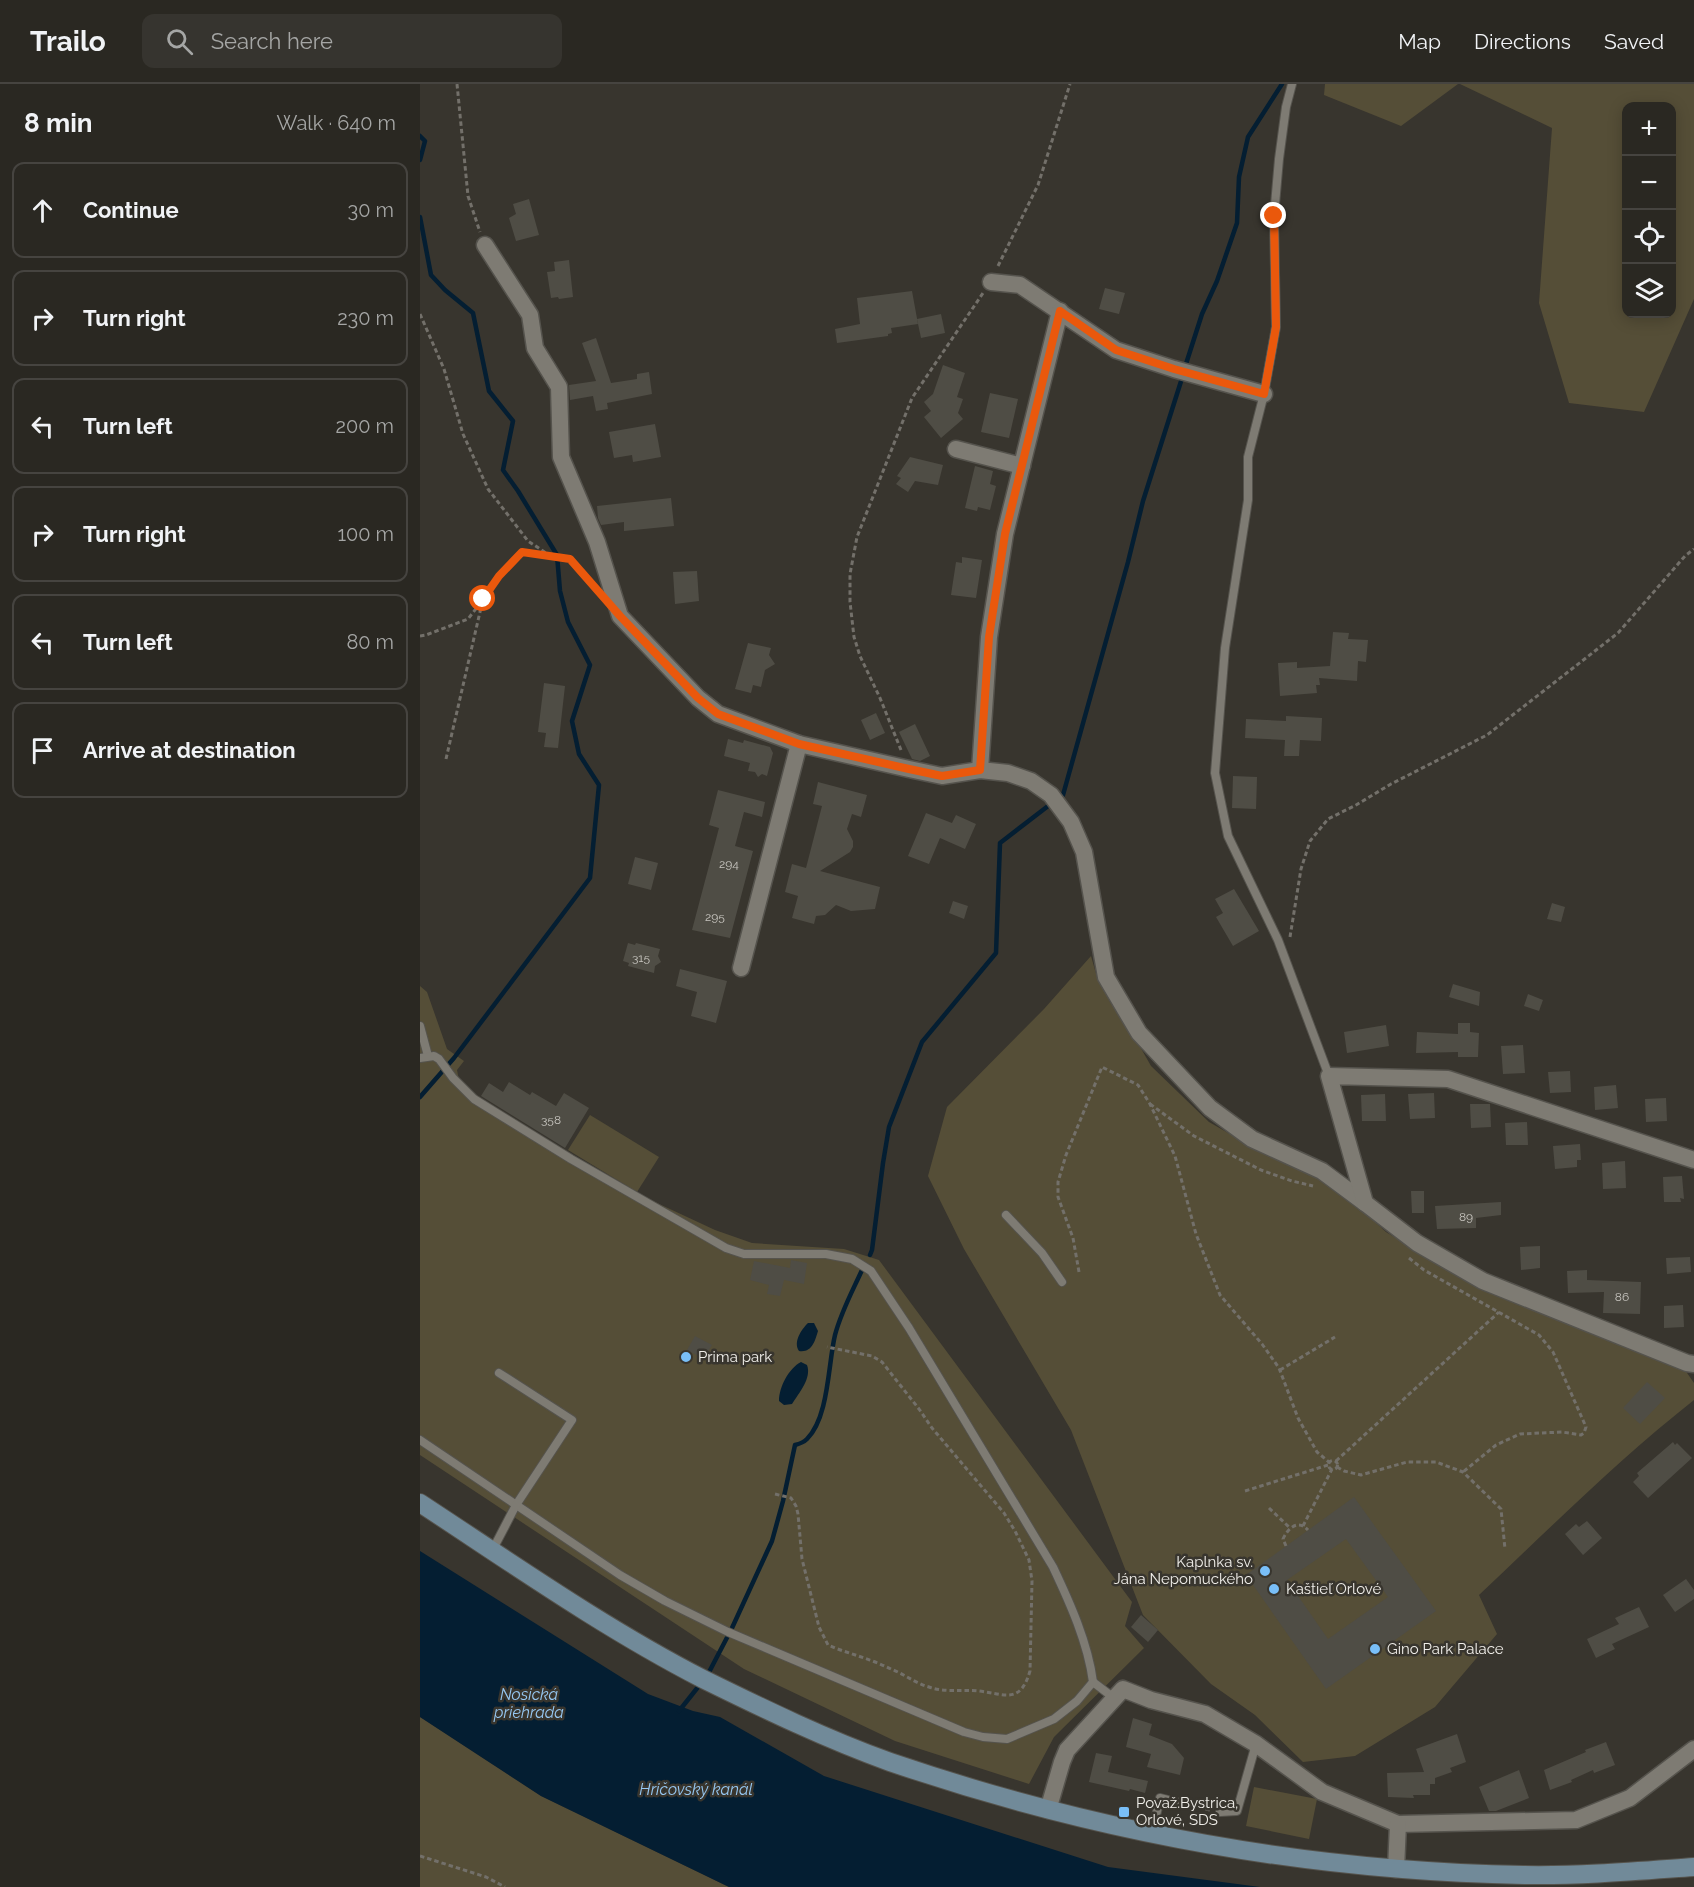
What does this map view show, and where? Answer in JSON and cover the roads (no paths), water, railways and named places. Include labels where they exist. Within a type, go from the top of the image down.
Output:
[{"type":"main road","points":[[420,1503],[605,1623],[701,1677],[795,1722],[889,1761],[1048,1810],[1203,1845],[1295,1859],[1396,1869],[1526,1875],[1694,1867]]},
{"type":"street","points":[[485,245],[530,315],[535,348],[559,387],[561,457],[597,542],[620,616],[698,698],[718,714],[799,744],[942,776],[980,770],[1008,773],[1031,781],[1054,800],[1071,822],[1084,852],[1106,977],[1139,1033],[1210,1108],[1252,1139],[1322,1172],[1417,1243],[1483,1281],[1694,1364]]},
{"type":"street","points":[[991,282],[1020,285],[1116,350],[1264,394]]},
{"type":"street","points":[[980,770],[989,637],[1005,534],[1060,311]]},
{"type":"street","points":[[956,449],[1022,466]]},
{"type":"street","points":[[741,968],[799,744]]},
{"type":"street","points":[[1365,1203],[1329,1076],[1448,1079],[1694,1160]]},
{"type":"street","points":[[1048,1810],[1067,1750],[1123,1689],[1151,1700],[1205,1714],[1256,1744],[1322,1792],[1398,1824],[1576,1820],[1630,1798],[1694,1749]]},
{"type":"street","points":[[1396,1869],[1398,1824]]},
{"type":"lane","points":[[1292,84],[1286,107],[1274,216],[1276,327],[1264,394],[1248,457],[1248,500],[1225,648],[1215,773],[1228,836],[1278,940],[1329,1076]]},
{"type":"lane","points":[[420,1026],[424,1057],[434,1056],[439,1059],[453,1078],[474,1099],[571,1159],[726,1248],[744,1254],[835,1255],[852,1259],[871,1271],[909,1329],[1053,1567],[1078,1627],[1091,1667],[1093,1682],[1114,1698]]},
{"type":"lane","points":[[1006,1215],[1042,1253],[1062,1282]]},
{"type":"lane","points":[[492,1551],[516,1505],[572,1420],[499,1373]]},
{"type":"lane","points":[[420,1440],[620,1575],[697,1618],[964,1732],[983,1737],[1007,1739],[1054,1719],[1077,1701],[1093,1682]]},
{"type":"lane","points":[[1220,1812],[1237,1811],[1256,1744]]},
{"type":"lane","points":[[1151,1834],[1160,1798],[1180,1803]]},
{"type":"water","points":[[808,1323],[814,1323],[818,1331],[817,1335],[810,1348],[799,1351],[797,1340]]},
{"type":"water","points":[[801,1362],[807,1365],[808,1375],[792,1404],[784,1405],[779,1401],[783,1384],[792,1369]]},
{"type":"water","name":"Hričovský kanál","points":[[420,1551],[648,1694],[693,1711],[720,1717],[824,1776],[1108,1867],[1260,1887],[729,1887],[541,1796],[420,1717]]},
{"type":"waterway","points":[[1185,367],[1202,314],[1217,281],[1237,223],[1239,177],[1248,137],[1282,84]]},
{"type":"waterway","points":[[420,136],[425,141],[420,160]]},
{"type":"waterway","points":[[420,217],[431,275],[473,313],[489,391],[513,421],[503,470],[557,555],[560,591],[568,622],[590,665],[572,721],[579,754],[599,785],[590,878],[454,1058],[420,1097]]},
{"type":"waterway","points":[[1059,798],[1063,795],[1143,501],[1183,375]]},
{"type":"waterway","points":[[870,1255],[889,1127],[922,1042],[996,953],[1000,843],[1052,803]]},
{"type":"waterway","points":[[707,1676],[772,1541],[795,1445],[807,1439],[820,1418],[827,1390],[835,1335],[862,1270]]},
{"type":"waterway","points":[[679,1711],[702,1682]]},
{"type":"place","name":"Prima park","points":[[686,1357]]},
{"type":"place","name":"Kaplnka sv. Jána Nepomuckého","points":[[1265,1571]]},
{"type":"place","name":"Kaštieľ Orlové","points":[[1274,1589]]},
{"type":"place","name":"Gino Park Palace","points":[[1375,1649]]},
{"type":"place","name":"Považ.Bystrica, Orlové, SDS","points":[[1124,1812]]},
{"type":"water label","name":"Nosická priehrada","points":[[529,1703]]}]
